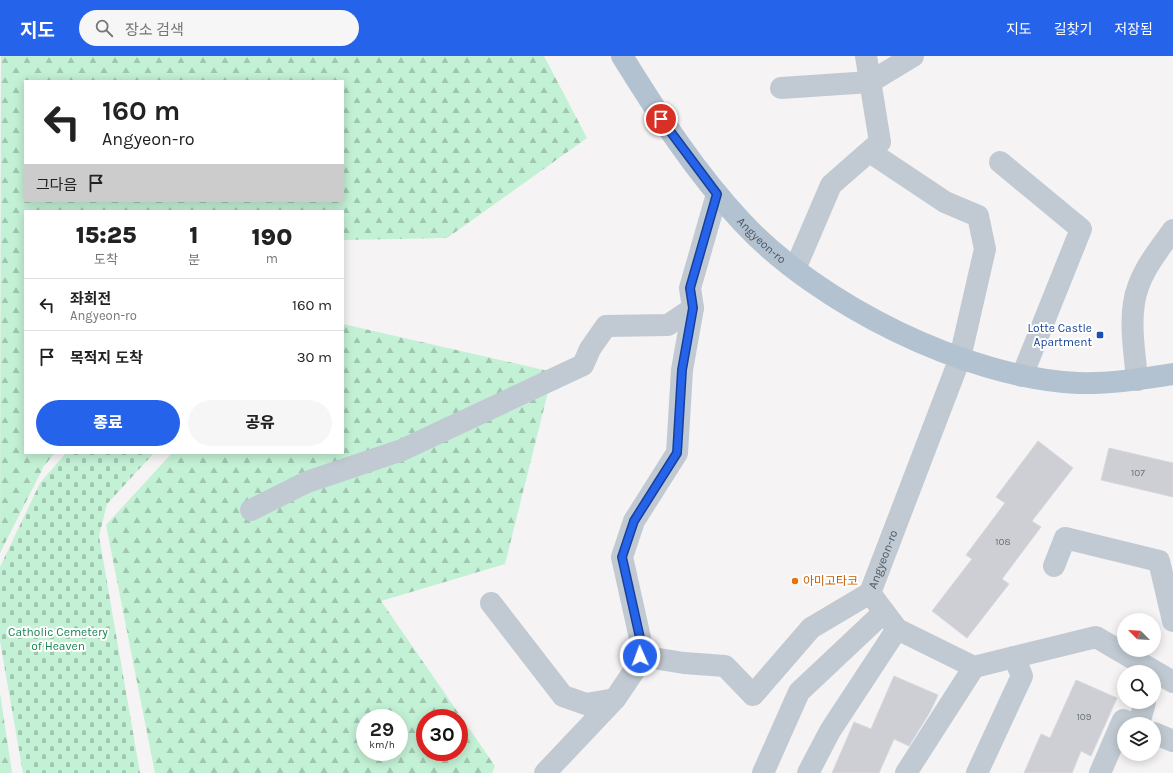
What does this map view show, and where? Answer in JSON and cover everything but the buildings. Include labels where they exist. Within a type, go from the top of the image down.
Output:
[{"type":"main road","name":"Angyeon-ro","points":[[622,56],[661,119],[717,194],[743,223],[795,269],[823,289],[864,314],[912,338],[960,358],[1022,376],[1077,383],[1107,383],[1173,374]]},
{"type":"street","points":[[795,269],[831,185],[880,142],[866,56]]},
{"type":"street","points":[[781,88],[870,82],[913,56]]},
{"type":"street","points":[[870,152],[945,202],[978,216],[985,249],[960,358]]},
{"type":"street","points":[[1000,162],[1081,229],[1022,376]]},
{"type":"street","points":[[545,773],[615,699],[638,665],[642,647],[622,557],[634,521],[677,453],[682,370],[693,308],[690,288],[717,194]]},
{"type":"street","points":[[1137,380],[1132,333],[1134,302],[1152,259],[1173,230]]},
{"type":"street","points":[[251,510],[307,482],[402,450],[583,365],[590,349],[606,326],[668,325],[693,308]]},
{"type":"street","name":"Angyeon-ro","points":[[898,629],[870,593],[960,358]]},
{"type":"street","points":[[1054,566],[1065,538],[1159,560],[1173,620]]},
{"type":"street","points":[[640,656],[684,663],[725,666],[753,695],[811,628],[870,593]]},
{"type":"street","points":[[491,603],[563,696],[586,704],[615,699]]},
{"type":"street","points":[[763,773],[799,692],[884,612]]},
{"type":"street","points":[[808,773],[830,731],[898,629],[974,667],[1096,637],[1165,677]]},
{"type":"street","points":[[977,773],[1022,676],[1014,657]]},
{"type":"street","points":[[906,773],[974,667]]},
{"type":"street","points":[[1100,773],[1117,734]]},
{"type":"street","points":[[1161,736],[1173,740]]},
{"type":"green space","points":[[1,56],[544,56],[587,138],[447,238],[344,240],[344,210],[24,210],[24,454],[54,454],[44,466],[0,553]]},
{"type":"green space","points":[[344,324],[553,372],[505,564],[381,601],[456,709],[416,709],[416,761],[468,761],[468,727],[495,766],[492,773],[155,773],[106,525],[171,454],[344,454]]},
{"type":"green space","name":"Catholic Cemetery of Heaven","points":[[65,454],[153,454],[107,504],[99,536],[140,773],[23,773],[0,641],[0,567],[40,483]]},
{"type":"green space","points":[[0,693],[12,773],[0,773]]},
{"type":"place","name":"Lotte Castle Apartment","points":[[1100,335]]},
{"type":"place","name":"아미고타코","points":[[795,581]]},
{"type":"route","points":[[640,656],[642,647],[622,557],[634,521],[677,453],[682,370],[693,308],[690,288],[717,194],[661,119]]}]
